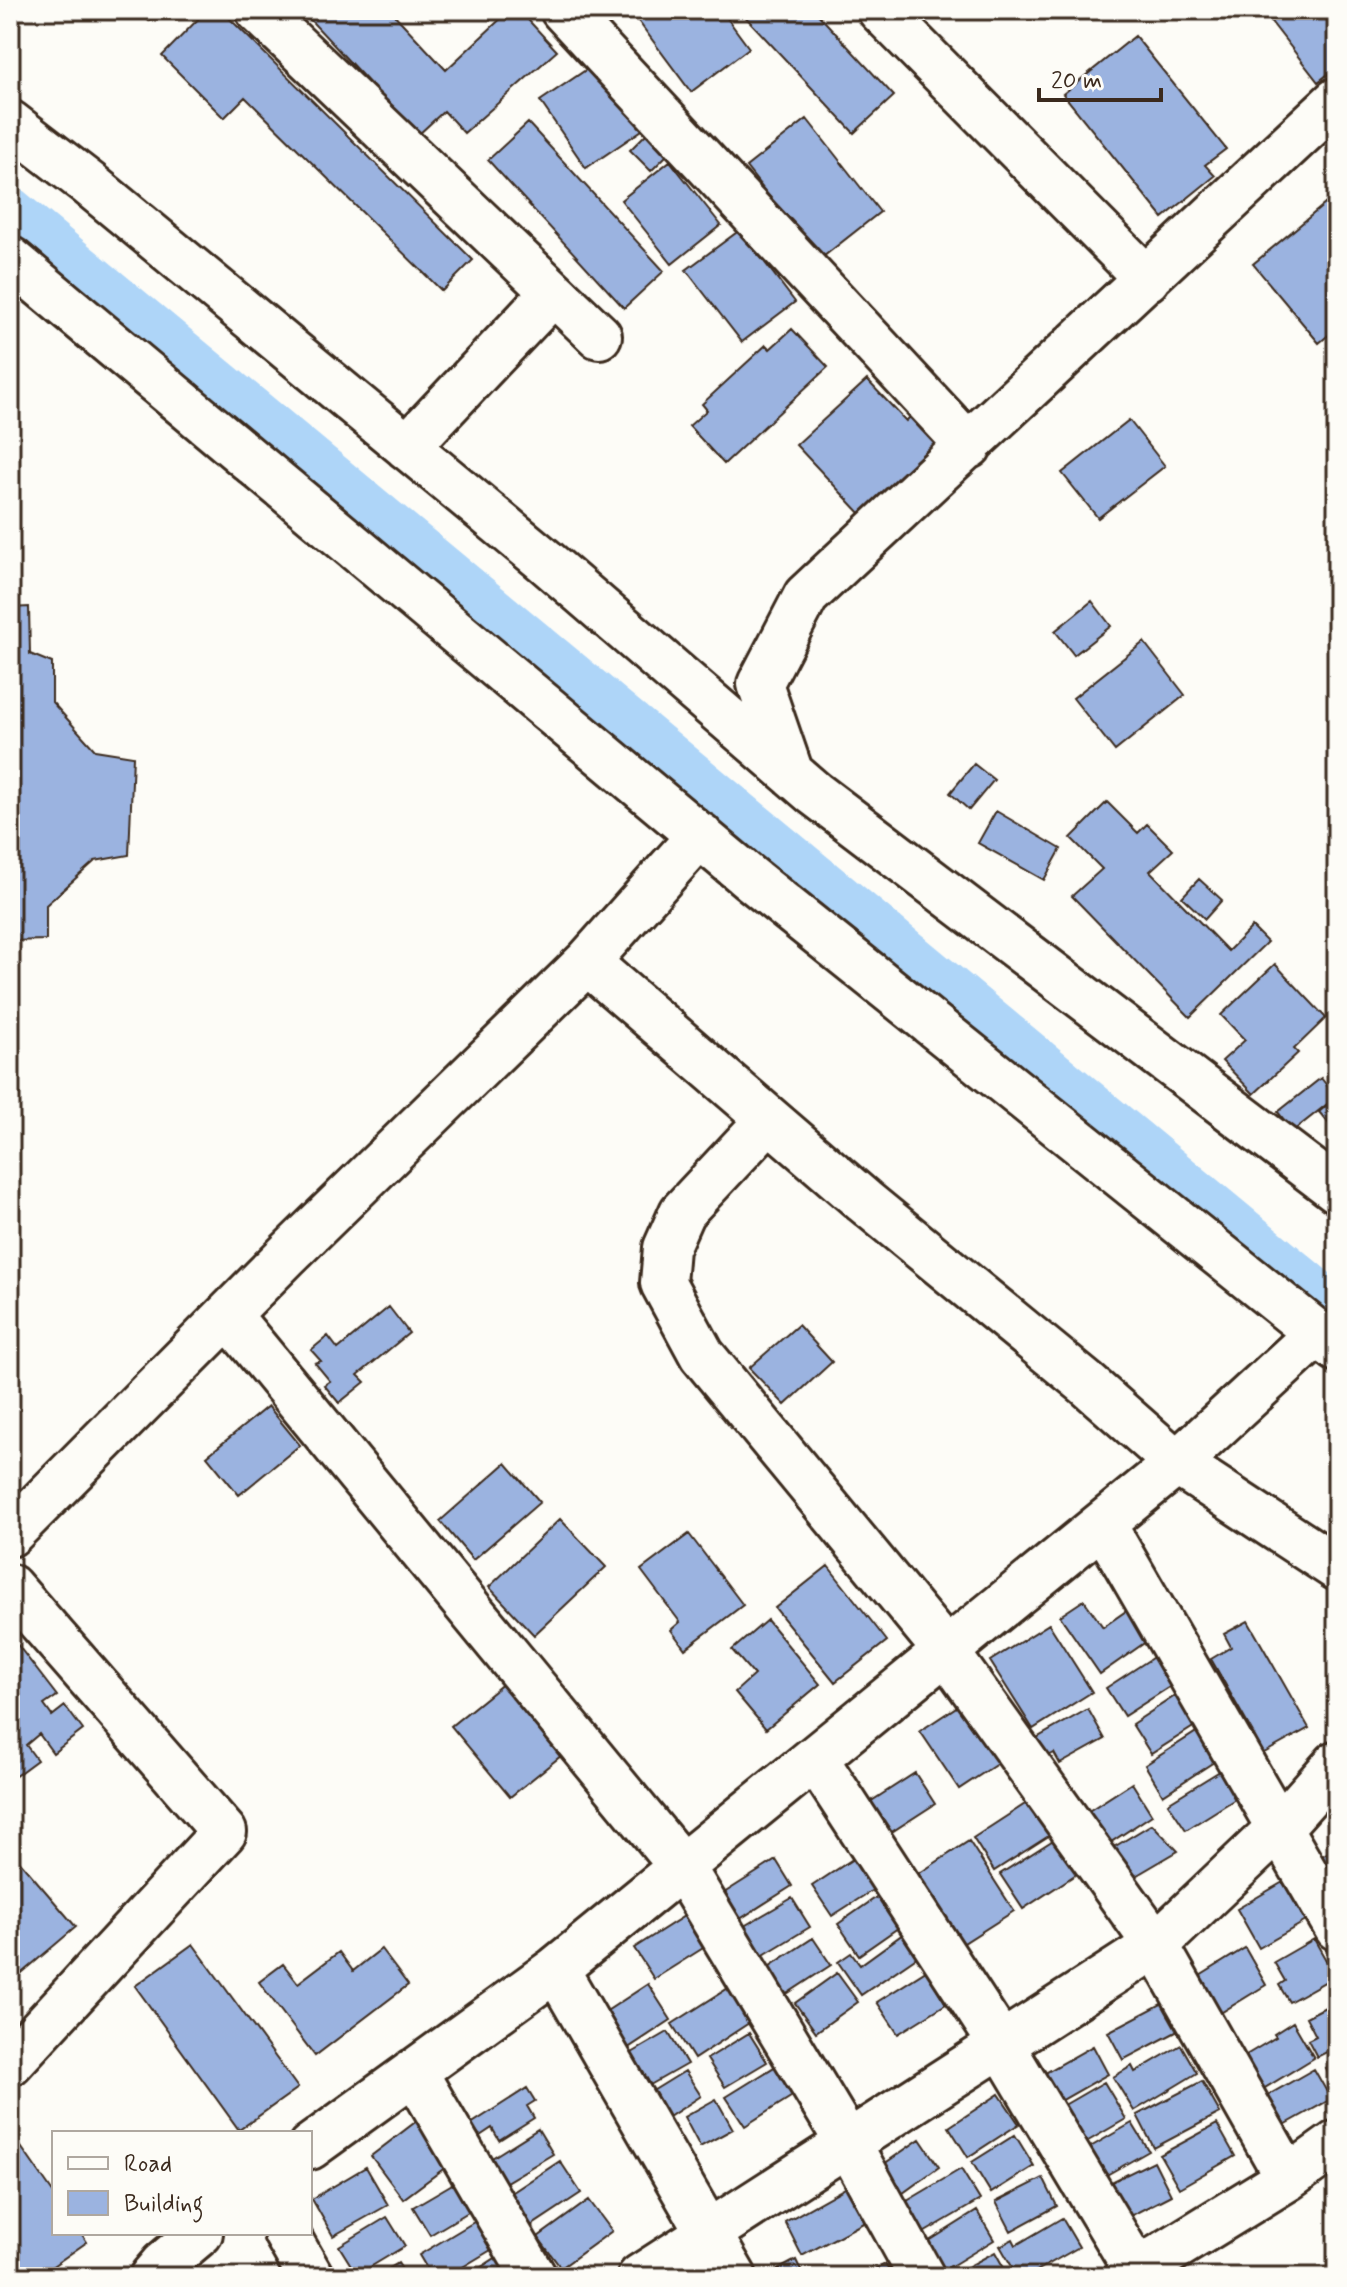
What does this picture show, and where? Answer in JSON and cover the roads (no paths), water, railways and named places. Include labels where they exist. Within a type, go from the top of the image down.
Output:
[{"type":"street","points":[[258,10],[599,336]]},
{"type":"street","points":[[563,10],[969,446]]},
{"type":"street","points":[[880,10],[1147,279]]},
{"type":"street","points":[[791,773],[760,684],[806,596],[1337,100]]},
{"type":"street","points":[[10,123],[88,183],[544,560],[791,773],[1337,1190]]},
{"type":"street","points":[[10,259],[700,835],[1328,1341],[556,1969],[312,2146]]},
{"type":"street","points":[[407,447],[553,293]]},
{"type":"street","points":[[10,1534],[587,962],[700,835]]},
{"type":"street","points":[[587,962],[864,1201],[1086,1383],[1177,1463],[1337,1568]]},
{"type":"street","points":[[769,1119],[682,1212],[666,1248],[663,1283],[702,1355],[946,1651],[1156,1945],[1288,2178]]},
{"type":"street","points":[[228,1315],[682,1867],[848,2143],[922,2277]]},
{"type":"street","points":[[1103,1524],[1337,1928]]},
{"type":"street","points":[[10,1587],[224,1832],[10,2063]]},
{"type":"street","points":[[815,1758],[1001,2044],[1132,2274],[1288,2178],[1337,2143]]},
{"type":"street","points":[[640,2277],[1156,1945],[1280,1827],[1337,1763]]},
{"type":"street","points":[[556,1969],[734,2277]]},
{"type":"street","points":[[414,2071],[534,2277]]},
{"type":"street","points":[[152,2277],[198,2235]]},
{"type":"street","points":[[287,2235],[311,2277]]},
{"type":"waterway","points":[[10,207],[1337,1306]]}]
